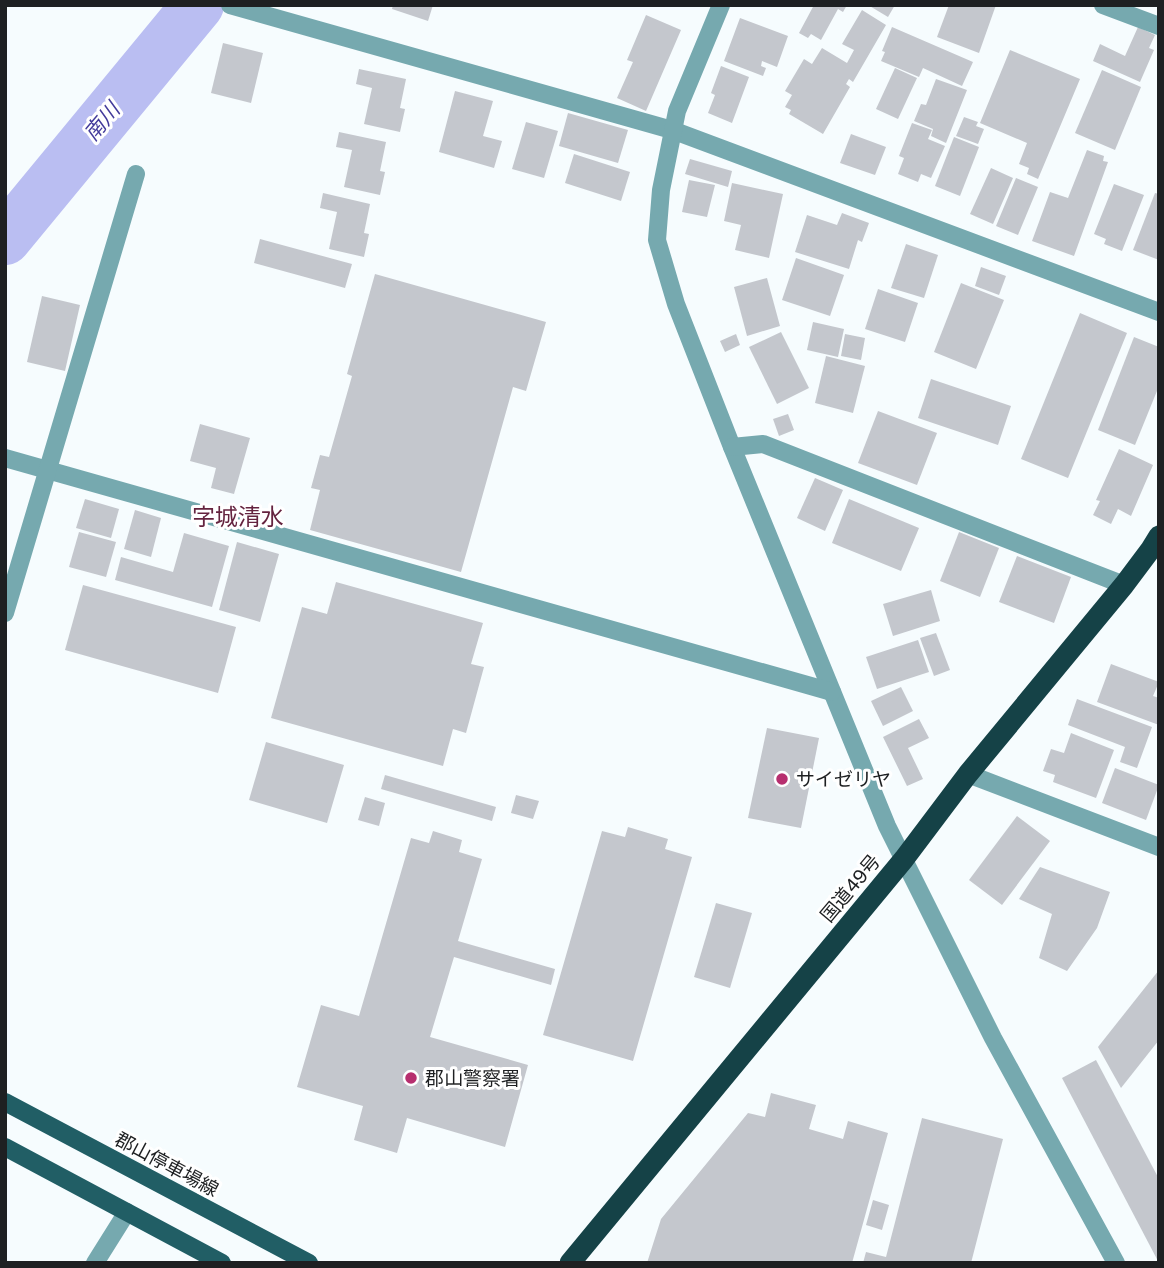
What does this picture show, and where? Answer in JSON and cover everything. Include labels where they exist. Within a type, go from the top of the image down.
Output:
[{"type":"highway","name":"国道49号","points":[[570,1263],[904,859],[968,774],[1124,585],[1159,536]]},
{"type":"main road","name":"郡山停車場線","points":[[5,1102],[309,1263]]},
{"type":"main road","points":[[5,1147],[222,1263]]},
{"type":"street","points":[[230,5],[672,130],[1159,312]]},
{"type":"street","points":[[721,5],[677,111],[661,190],[657,240],[676,304],[887,827],[993,1038],[1116,1263]]},
{"type":"street","points":[[1103,5],[1159,26]]},
{"type":"street","points":[[5,612],[136,174]]},
{"type":"street","points":[[732,447],[763,444],[1124,585]]},
{"type":"street","points":[[5,458],[832,692]]},
{"type":"street","points":[[968,774],[1159,848]]},
{"type":"street","points":[[95,1263],[127,1212]]},
{"type":"building","points":[[393,5],[433,5],[428,21],[392,9]]},
{"type":"building","points":[[814,5],[847,5],[843,12],[838,9],[821,40],[811,34],[808,38],[799,33]]},
{"type":"building","points":[[868,5],[895,5],[888,17]]},
{"type":"building","points":[[949,5],[996,5],[979,53],[937,37]]},
{"type":"building","points":[[862,10],[886,25],[853,82],[849,79],[846,84],[850,87],[823,134],[789,114],[791,110],[785,107],[792,95],[785,91],[804,59],[812,64],[822,48],[847,63],[854,50],[842,44]]},
{"type":"building","points":[[646,15],[681,30],[646,111],[617,98],[633,62],[627,60]]},
{"type":"building","points":[[740,18],[788,36],[777,67],[762,61],[761,66],[766,68],[763,76],[724,61]]},
{"type":"building","points":[[892,27],[973,62],[962,86],[923,68],[919,77],[881,61],[885,52],[882,51]]},
{"type":"building","points":[[1138,27],[1155,35],[1149,48],[1154,50],[1140,82],[1093,61],[1100,44],[1125,56]]},
{"type":"building","points":[[223,43],[263,53],[251,103],[211,93]]},
{"type":"building","points":[[1010,50],[1080,79],[1038,179],[1027,174],[1029,168],[1019,164],[1027,143],[980,123]]},
{"type":"building","points":[[721,66],[749,77],[732,123],[708,113],[715,95],[711,93]]},
{"type":"building","points":[[895,68],[917,78],[898,119],[876,109]]},
{"type":"building","points":[[359,69],[406,79],[400,108],[405,109],[400,132],[364,124],[372,88],[356,84]]},
{"type":"building","points":[[1102,70],[1141,87],[1115,150],[1075,133]]},
{"type":"building","points":[[936,79],[967,90],[946,143],[931,136],[933,129],[914,121],[921,104],[926,105]]},
{"type":"building","points":[[455,91],[493,101],[483,136],[502,141],[494,168],[439,152]]},
{"type":"building","points":[[568,113],[628,130],[618,163],[559,146]]},
{"type":"building","points":[[964,117],[978,122],[976,126],[984,129],[978,144],[956,136]]},
{"type":"building","points":[[526,122],[558,131],[544,178],[512,169]]},
{"type":"building","points":[[912,123],[932,130],[928,139],[945,146],[931,178],[921,174],[918,182],[898,174],[904,158],[899,156]]},
{"type":"building","points":[[339,132],[386,142],[380,171],[385,172],[380,195],[344,187],[352,150],[336,147]]},
{"type":"building","points":[[851,134],[886,147],[875,175],[840,163]]},
{"type":"building","points":[[954,137],[979,147],[960,196],[935,186]]},
{"type":"building","points":[[1087,150],[1104,156],[1103,161],[1108,162],[1074,256],[1032,241],[1050,192],[1068,198]]},
{"type":"building","points":[[574,154],[630,172],[621,201],[565,183]]},
{"type":"building","points":[[690,159],[732,171],[728,187],[685,174]]},
{"type":"building","points":[[991,168],[1013,178],[993,224],[970,214]]},
{"type":"building","points":[[1016,178],[1038,187],[1018,235],[996,226]]},
{"type":"building","points":[[689,180],[715,185],[707,217],[682,212]]},
{"type":"building","points":[[732,183],[783,194],[769,258],[735,250],[741,225],[724,221]]},
{"type":"building","points":[[1114,184],[1144,195],[1122,251],[1104,244],[1106,239],[1094,234]]},
{"type":"building","points":[[323,193],[370,204],[364,233],[369,234],[364,257],[329,249],[337,212],[320,208]]},
{"type":"building","points":[[1155,193],[1159,194],[1159,260],[1133,250]]},
{"type":"building","points":[[842,213],[869,223],[862,242],[858,240],[849,269],[795,252],[807,215],[837,225]]},
{"type":"building","points":[[260,239],[352,264],[345,288],[254,263]]},
{"type":"building","points":[[906,244],[938,255],[924,298],[891,288]]},
{"type":"building","points":[[796,258],[844,275],[830,316],[782,300]]},
{"type":"building","points":[[981,267],[1006,276],[999,295],[975,286]]},
{"type":"building","points":[[375,274],[546,322],[526,391],[513,387],[461,572],[310,530],[320,490],[311,488],[320,455],[329,457],[352,376],[347,374]]},
{"type":"building","points":[[767,278],[780,326],[747,336],[734,287]]},
{"type":"building","points":[[961,283],[1004,300],[976,369],[934,352]]},
{"type":"building","points":[[878,289],[918,303],[905,342],[865,329]]},
{"type":"building","points":[[42,296],[80,305],[65,371],[27,362]]},
{"type":"building","points":[[1080,313],[1127,333],[1068,478],[1021,459]]},
{"type":"building","points":[[813,322],[844,329],[838,357],[807,350]]},
{"type":"building","points":[[781,332],[809,388],[777,404],[749,347]]},
{"type":"building","points":[[736,334],[740,345],[725,352],[720,341]]},
{"type":"building","points":[[845,334],[865,338],[861,360],[841,356]]},
{"type":"building","points":[[1134,337],[1159,347],[1159,386],[1135,445],[1098,430]]},
{"type":"building","points":[[826,356],[865,366],[853,413],[815,403]]},
{"type":"building","points":[[931,379],[1011,406],[998,445],[918,418]]},
{"type":"building","points":[[878,411],[937,433],[917,485],[858,463]]},
{"type":"building","points":[[788,414],[794,430],[779,436],[773,419]]},
{"type":"building","points":[[200,424],[250,438],[234,494],[211,488],[216,468],[190,461]]},
{"type":"building","points":[[1119,449],[1153,465],[1131,516],[1118,509],[1111,524],[1093,515],[1100,501],[1096,500]]},
{"type":"building","points":[[815,478],[843,490],[825,531],[797,518]]},
{"type":"building","points":[[85,499],[119,509],[111,538],[76,528]]},
{"type":"building","points":[[849,499],[919,528],[901,571],[832,543]]},
{"type":"building","points":[[135,510],[161,518],[151,557],[124,549]]},
{"type":"building","points":[[79,532],[116,542],[106,577],[69,567]]},
{"type":"building","points":[[959,532],[999,548],[980,597],[940,581]]},
{"type":"building","points":[[184,533],[229,546],[212,607],[115,580],[121,557],[173,572]]},
{"type":"building","points":[[237,542],[279,554],[260,622],[219,610]]},
{"type":"building","points":[[1017,556],[1071,577],[1054,623],[999,602]]},
{"type":"building","points":[[336,582],[483,623],[471,664],[484,667],[466,733],[453,729],[443,766],[271,718],[302,607],[327,614]]},
{"type":"building","points":[[83,585],[236,627],[218,693],[65,650]]},
{"type":"building","points":[[931,590],[940,621],[893,636],[883,604]]},
{"type":"building","points":[[936,633],[950,670],[934,676],[920,638]]},
{"type":"building","points":[[918,640],[929,672],[877,689],[866,657]]},
{"type":"building","points":[[1111,664],[1159,682],[1153,696],[1159,698],[1159,725],[1097,702]]},
{"type":"building","points":[[901,687],[913,711],[883,726],[871,701]]},
{"type":"building","points":[[1077,699],[1152,727],[1137,768],[1120,762],[1125,747],[1068,725]]},
{"type":"building","points":[[919,719],[929,738],[908,748],[923,779],[907,786],[883,737]]},
{"type":"building","points":[[767,728],[819,738],[801,828],[748,818]]},
{"type":"building","points":[[1071,733],[1114,750],[1096,798],[1053,782],[1055,775],[1043,771],[1051,749],[1064,753]]},
{"type":"building","points":[[266,742],[344,765],[327,823],[249,800]]},
{"type":"building","points":[[1115,768],[1159,785],[1146,820],[1102,803]]},
{"type":"building","points":[[385,775],[496,807],[492,821],[381,789]]},
{"type":"building","points":[[516,795],[539,801],[533,819],[511,813]]},
{"type":"building","points":[[365,797],[385,803],[379,826],[358,820]]},
{"type":"building","points":[[1017,816],[1050,841],[1002,905],[969,880]]},
{"type":"building","points":[[628,827],[668,839],[665,849],[692,857],[633,1061],[543,1035],[602,831],[625,837]]},
{"type":"building","points":[[433,831],[462,840],[459,852],[482,859],[458,941],[555,969],[551,985],[454,957],[430,1037],[528,1065],[505,1147],[407,1118],[397,1153],[354,1140],[363,1106],[297,1087],[321,1005],[359,1016],[411,838],[429,843]]},
{"type":"building","points":[[1040,867],[1110,892],[1097,928],[1067,971],[1039,958],[1052,914],[1019,899]]},
{"type":"building","points":[[716,903],[752,913],[730,988],[694,977]]},
{"type":"building","points":[[1159,970],[1159,1040],[1121,1088],[1098,1047]]},
{"type":"building","points":[[1096,1060],[1159,1179],[1159,1263],[1062,1078]]},
{"type":"building","points":[[771,1093],[816,1105],[809,1129],[843,1139],[848,1121],[888,1133],[852,1263],[647,1263],[661,1219],[748,1113],[765,1117]]},
{"type":"building","points":[[922,1118],[1003,1139],[971,1263],[863,1263],[866,1252],[886,1257]]},
{"type":"building","points":[[873,1200],[889,1205],[882,1230],[866,1225]]},
{"type":"waterway","name":"南川","points":[[5,239],[198,5]]},
{"type":"place","name":"サイゼリヤ","points":[[782,779]]},
{"type":"place","name":"郡山警察署","points":[[411,1078]]},
{"type":"district","name":"字城清水","points":[[238,517]]}]
